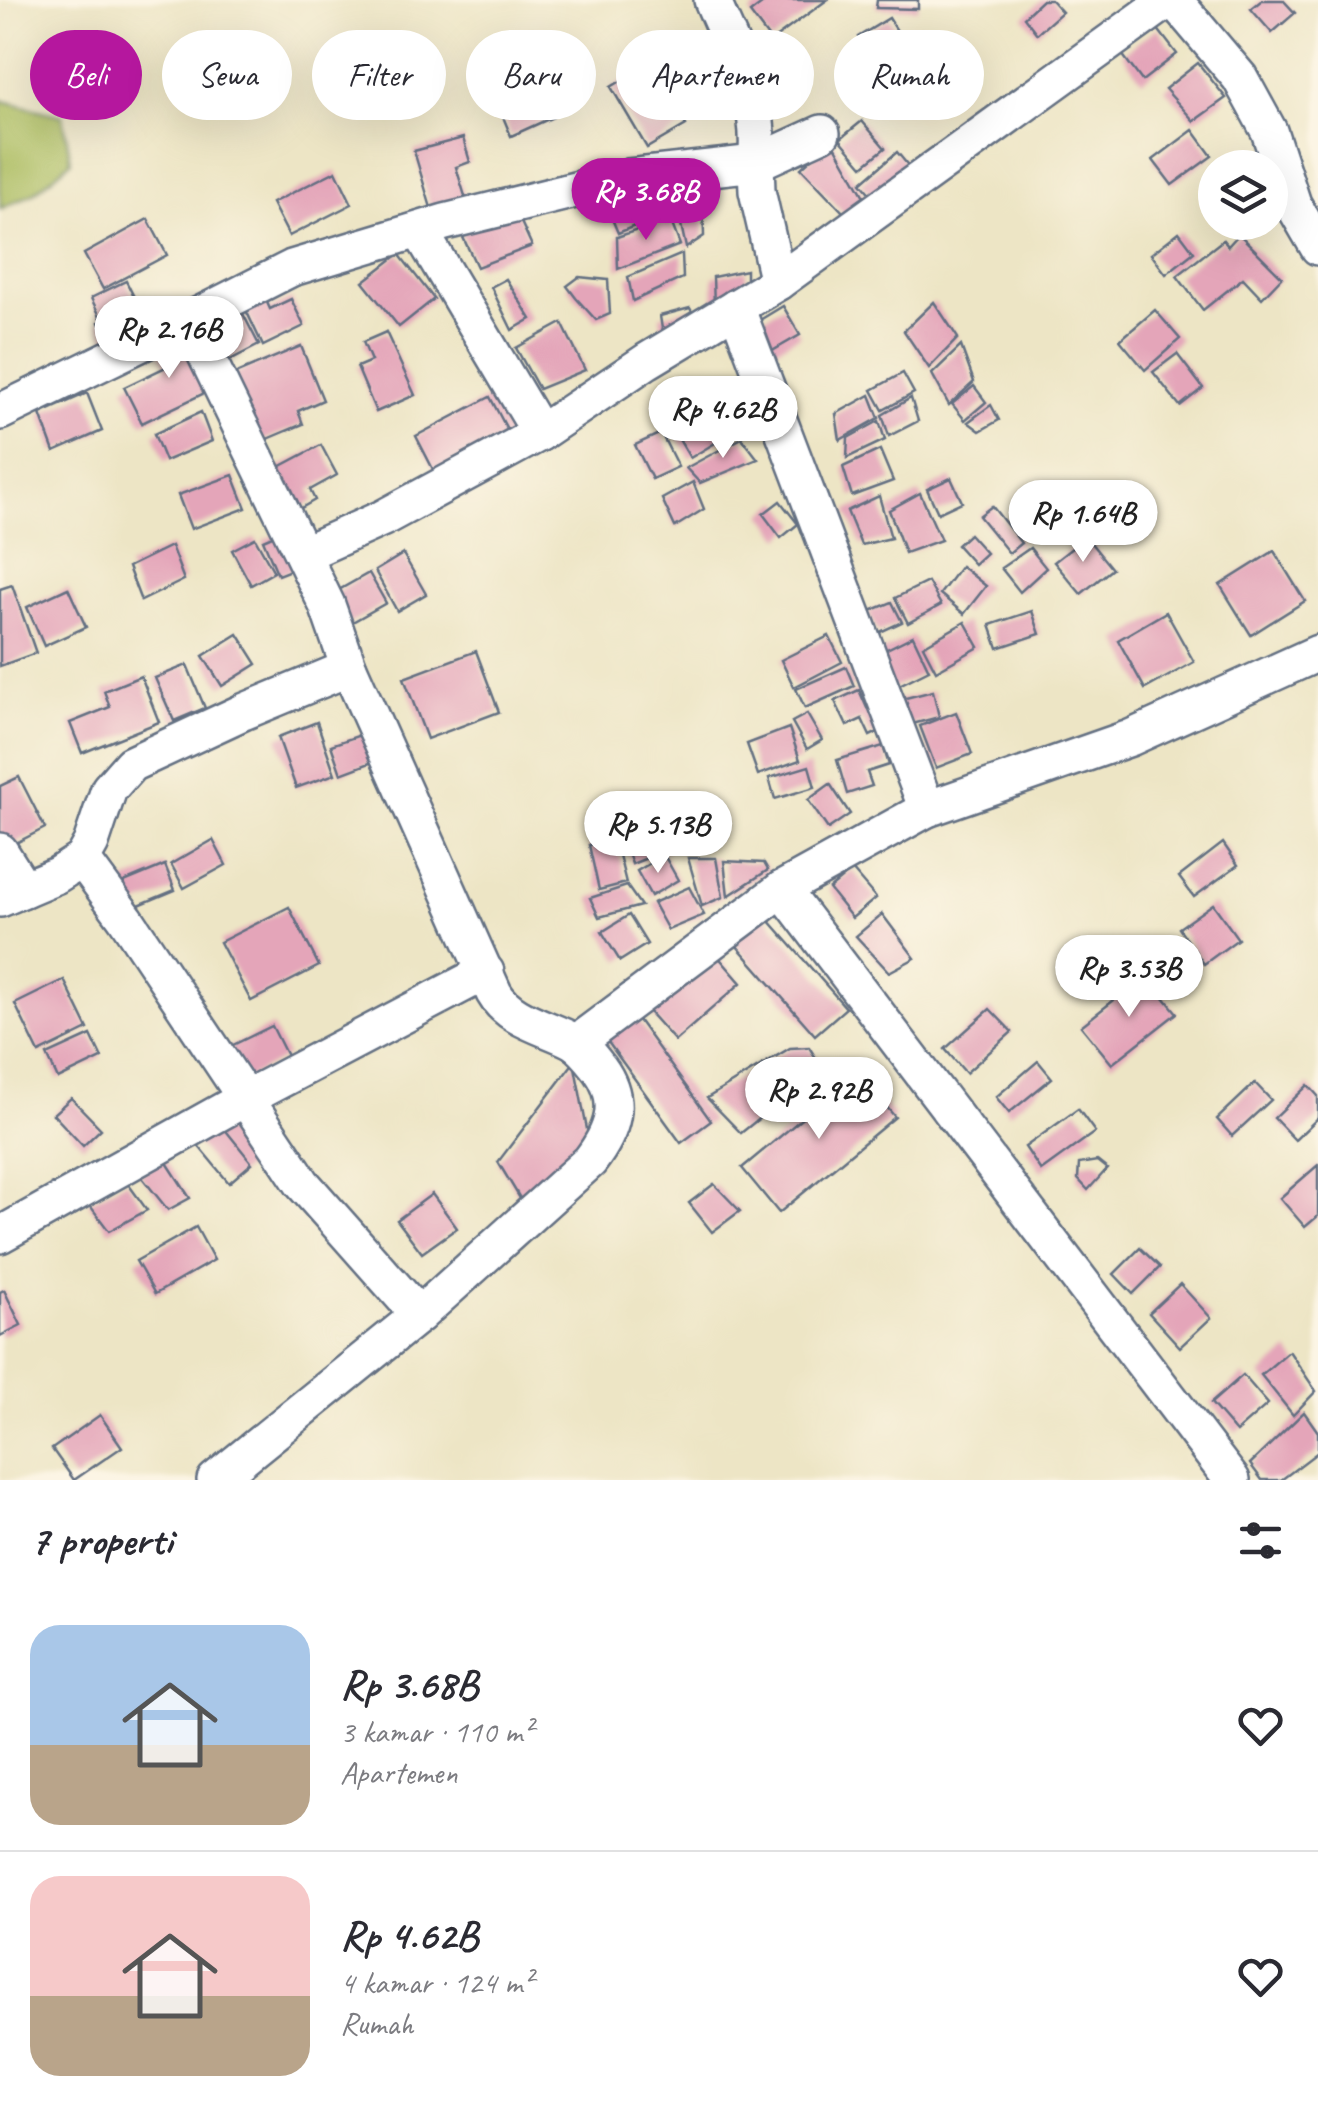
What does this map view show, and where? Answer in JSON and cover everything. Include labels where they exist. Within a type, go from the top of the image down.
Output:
[{"type":"street","points":[[712,0],[757,110],[757,190],[778,282]]},
{"type":"street","points":[[304,554],[383,518],[540,433],[778,282],[1171,0],[1240,78],[1270,131],[1293,204],[1318,247]]},
{"type":"street","points":[[0,412],[292,268],[445,222],[628,178],[756,163],[822,133]]},
{"type":"street","points":[[420,231],[540,433]]},
{"type":"street","points":[[736,307],[926,810]]},
{"type":"street","points":[[189,320],[304,554],[327,605],[348,668],[500,1003],[576,1043],[606,1078],[614,1102],[614,1119],[607,1139],[590,1162],[420,1315],[216,1480]]},
{"type":"street","points":[[576,1043],[782,888],[926,810],[1130,738],[1318,653]]},
{"type":"street","points":[[0,852],[12,894],[82,860],[92,843],[109,789],[132,764],[348,668]]},
{"type":"street","points":[[82,860],[302,1183],[420,1315]]},
{"type":"street","points":[[782,888],[1232,1480]]},
{"type":"street","points":[[0,1235],[244,1099],[486,972]]},
{"type":"green space","points":[[0,100],[30,108],[30,120],[64,120],[71,161],[34,193],[0,209]]},
{"type":"building","points":[[767,0],[827,0],[786,30],[763,30],[750,13]]},
{"type":"building","points":[[877,0],[918,0],[918,9],[876,8]]},
{"type":"building","points":[[1042,0],[1051,0],[1062,12],[1037,34],[1024,17]]},
{"type":"building","points":[[1262,0],[1283,0],[1295,13],[1272,33],[1251,9]]},
{"type":"building","points":[[889,18],[896,30],[869,30]]},
{"type":"building","points":[[1157,28],[1177,54],[1142,81],[1122,54]]},
{"type":"building","points":[[1198,63],[1226,98],[1194,121],[1165,89]]},
{"type":"building","points":[[504,120],[546,120],[511,136]]},
{"type":"building","points":[[630,120],[683,120],[686,125],[647,148]]},
{"type":"building","points":[[862,121],[885,148],[863,166],[840,139]]},
{"type":"building","points":[[1193,130],[1208,150],[1198,150],[1198,166],[1172,185],[1153,160]]},
{"type":"building","points":[[463,138],[470,162],[456,167],[468,206],[434,218],[414,151]]},
{"type":"building","points":[[832,140],[867,202],[847,216],[801,168]]},
{"type":"building","points":[[897,152],[911,169],[873,197],[861,183]]},
{"type":"building","points":[[336,171],[352,204],[289,236],[272,203]]},
{"type":"building","points":[[644,183],[656,217],[618,233],[605,202]]},
{"type":"building","points":[[703,202],[704,236],[686,248],[680,220]]},
{"type":"building","points":[[515,209],[532,246],[477,267],[461,233]]},
{"type":"building","points":[[148,219],[167,255],[103,289],[84,254]]},
{"type":"building","points":[[670,219],[680,245],[618,269],[617,237]]},
{"type":"building","points":[[1179,232],[1194,252],[1166,274],[1151,254]]},
{"type":"building","points":[[1223,240],[1228,246],[1234,240],[1245,240],[1282,277],[1262,298],[1243,278],[1203,310],[1177,276]]},
{"type":"building","points":[[399,254],[434,299],[399,327],[363,282]]},
{"type":"building","points":[[682,254],[683,278],[633,301],[628,277]]},
{"type":"building","points":[[746,270],[746,296],[714,306],[713,277]]},
{"type":"building","points":[[579,277],[608,280],[610,314],[596,320],[576,298],[567,286]]},
{"type":"building","points":[[506,279],[531,319],[512,330],[491,287]]},
{"type":"building","points":[[126,281],[136,301],[101,318],[91,298]]},
{"type":"building","points":[[265,298],[270,309],[291,299],[304,326],[263,346],[245,308]]},
{"type":"building","points":[[143,301],[155,331],[112,353],[99,322]]},
{"type":"building","points":[[934,302],[958,338],[929,368],[904,331]]},
{"type":"building","points":[[238,304],[259,345],[224,363],[202,322]]},
{"type":"building","points":[[783,306],[800,335],[767,354],[750,326]]},
{"type":"building","points":[[690,308],[699,325],[664,342],[660,316]]},
{"type":"building","points":[[1155,310],[1180,339],[1145,370],[1120,340]]},
{"type":"building","points":[[562,323],[585,370],[539,389],[516,348]]},
{"type":"building","points":[[386,332],[415,395],[376,412],[357,367],[371,361],[363,342]]},
{"type":"building","points":[[184,333],[211,390],[142,423],[124,387],[166,367],[156,346]]},
{"type":"building","points":[[301,346],[323,400],[298,411],[303,424],[258,443],[230,376]]},
{"type":"building","points":[[961,346],[974,382],[949,405],[932,374]]},
{"type":"building","points":[[1177,354],[1203,388],[1180,406],[1153,372]]},
{"type":"building","points":[[903,373],[914,393],[883,410],[872,390]]},
{"type":"building","points":[[974,386],[986,402],[965,420],[952,404]]},
{"type":"building","points":[[87,393],[102,431],[54,452],[40,414]]},
{"type":"building","points":[[870,395],[879,418],[840,440],[836,414]]},
{"type":"building","points":[[490,397],[510,435],[435,473],[416,436]]},
{"type":"building","points":[[911,398],[918,421],[889,436],[882,415]]},
{"type":"building","points":[[991,405],[999,420],[980,431],[968,422]]},
{"type":"building","points":[[714,406],[730,434],[690,458],[674,431]]},
{"type":"building","points":[[201,412],[212,441],[165,461],[154,434]]},
{"type":"building","points":[[879,421],[885,440],[847,458],[848,438]]},
{"type":"building","points":[[661,433],[678,467],[652,479],[635,445]]},
{"type":"building","points":[[742,438],[758,459],[700,483],[686,468]]},
{"type":"building","points":[[321,445],[337,475],[310,490],[315,500],[294,512],[272,471]]},
{"type":"building","points":[[880,450],[893,481],[852,496],[843,467]]},
{"type":"building","points":[[233,475],[246,508],[191,529],[178,495]]},
{"type":"building","points":[[951,478],[962,502],[938,513],[927,489]]},
{"type":"building","points":[[693,482],[704,509],[675,527],[662,499]]},
{"type":"building","points":[[920,493],[941,540],[905,553],[889,510]]},
{"type":"building","points":[[879,496],[891,538],[861,545],[847,511]]},
{"type":"building","points":[[780,501],[798,524],[781,538],[763,514]]},
{"type":"building","points":[[992,506],[1021,543],[1009,553],[979,516]]},
{"type":"building","points":[[284,531],[298,567],[278,575],[263,540]]},
{"type":"building","points":[[969,534],[986,553],[974,564],[957,545]]},
{"type":"building","points":[[1086,537],[1112,569],[1081,594],[1054,562]]},
{"type":"building","points":[[255,538],[274,572],[251,585],[232,550]]},
{"type":"building","points":[[171,546],[184,580],[141,601],[128,567]]},
{"type":"building","points":[[1030,548],[1046,568],[1020,592],[1001,568]]},
{"type":"building","points":[[1274,551],[1305,601],[1251,635],[1220,585]]},
{"type":"building","points":[[403,554],[426,594],[397,611],[375,571]]},
{"type":"building","points":[[961,566],[986,586],[964,614],[940,594]]},
{"type":"building","points":[[369,573],[386,603],[347,625],[330,595]]},
{"type":"building","points":[[928,582],[941,605],[908,623],[895,598]]},
{"type":"building","points":[[12,585],[36,653],[0,666],[0,589]]},
{"type":"building","points":[[68,588],[86,627],[44,646],[27,607]]},
{"type":"building","points":[[892,602],[902,622],[878,633],[868,612]]},
{"type":"building","points":[[1032,611],[1040,634],[998,648],[990,625]]},
{"type":"building","points":[[1166,612],[1194,662],[1145,689],[1118,640]]},
{"type":"building","points":[[965,622],[979,647],[936,671],[923,646]]},
{"type":"building","points":[[238,634],[257,664],[222,686],[203,656]]},
{"type":"building","points":[[829,636],[842,662],[794,687],[781,660]]},
{"type":"building","points":[[913,636],[929,670],[891,689],[875,655]]},
{"type":"building","points":[[476,651],[499,712],[427,739],[404,678]]},
{"type":"building","points":[[187,665],[205,708],[174,721],[155,678]]},
{"type":"building","points":[[846,667],[854,686],[805,708],[796,689]]},
{"type":"building","points":[[141,676],[159,722],[82,753],[70,723],[110,707],[104,691]]},
{"type":"building","points":[[859,690],[867,708],[878,703],[889,727],[870,736],[862,719],[847,726],[835,701]]},
{"type":"building","points":[[933,691],[939,717],[901,727],[894,701]]},
{"type":"building","points":[[956,712],[972,754],[936,768],[920,726]]},
{"type":"building","points":[[807,714],[822,740],[807,749],[792,722]]},
{"type":"building","points":[[317,722],[335,774],[296,788],[278,737]]},
{"type":"building","points":[[789,728],[800,760],[758,775],[747,744]]},
{"type":"building","points":[[369,732],[378,760],[341,774],[331,745]]},
{"type":"building","points":[[883,746],[889,765],[867,772],[872,786],[847,794],[837,760]]},
{"type":"building","points":[[809,766],[815,787],[775,799],[769,778]]},
{"type":"building","points":[[19,777],[45,828],[6,848],[0,837],[0,786]]},
{"type":"building","points":[[830,784],[850,814],[828,829],[808,800]]},
{"type":"building","points":[[667,819],[677,846],[632,864],[622,836]]},
{"type":"building","points":[[615,839],[626,883],[599,890],[589,845]]},
{"type":"building","points":[[213,840],[226,865],[184,888],[171,864]]},
{"type":"building","points":[[1223,843],[1238,865],[1194,897],[1179,877]]},
{"type":"building","points":[[664,855],[678,880],[651,896],[637,871]]},
{"type":"building","points":[[688,858],[716,858],[723,897],[702,906]]},
{"type":"building","points":[[724,861],[764,863],[768,870],[728,896]]},
{"type":"building","points":[[165,865],[175,890],[134,907],[124,882]]},
{"type":"building","points":[[852,870],[876,898],[852,918],[829,889]]},
{"type":"building","points":[[627,886],[641,906],[599,917],[590,898]]},
{"type":"building","points":[[689,887],[704,915],[668,930],[653,903]]},
{"type":"building","points":[[1213,904],[1238,939],[1204,964],[1179,928]]},
{"type":"building","points":[[289,907],[319,966],[251,1001],[220,942]]},
{"type":"building","points":[[761,911],[846,1008],[815,1035],[730,938]]},
{"type":"building","points":[[882,914],[915,958],[889,972],[856,936]]},
{"type":"building","points":[[629,915],[647,944],[620,961],[602,932]]},
{"type":"building","points":[[709,946],[741,983],[675,1041],[642,1004]]},
{"type":"building","points":[[1146,975],[1177,1013],[1112,1064],[1081,1026]]},
{"type":"building","points":[[64,980],[88,1029],[39,1053],[15,1004]]},
{"type":"building","points":[[630,1009],[711,1121],[681,1143],[600,1031]]},
{"type":"building","points":[[990,1009],[1012,1032],[966,1073],[945,1049]]},
{"type":"building","points":[[272,1026],[287,1056],[246,1079],[229,1047]]},
{"type":"building","points":[[91,1035],[102,1058],[58,1079],[47,1055]]},
{"type":"building","points":[[809,1047],[822,1068],[741,1133],[707,1098],[790,1048]]},
{"type":"building","points":[[1038,1061],[1052,1078],[1009,1113],[996,1097]]},
{"type":"building","points":[[574,1062],[589,1140],[521,1200],[498,1162]]},
{"type":"building","points":[[858,1072],[895,1117],[779,1213],[742,1168]]},
{"type":"building","points":[[1255,1083],[1271,1100],[1232,1136],[1217,1119]]},
{"type":"building","points":[[1308,1085],[1318,1096],[1318,1118],[1295,1140],[1274,1118]]},
{"type":"building","points":[[71,1098],[101,1129],[83,1146],[53,1114]]},
{"type":"building","points":[[1078,1109],[1095,1132],[1041,1171],[1025,1147]]},
{"type":"building","points":[[215,1117],[252,1163],[229,1183],[191,1137]]},
{"type":"building","points":[[164,1158],[190,1198],[168,1210],[140,1175]]},
{"type":"building","points":[[1097,1161],[1107,1169],[1088,1190],[1078,1179],[1079,1164]]},
{"type":"building","points":[[1318,1165],[1318,1216],[1305,1227],[1280,1198]]},
{"type":"building","points":[[126,1181],[147,1210],[109,1231],[88,1203]]},
{"type":"building","points":[[714,1184],[740,1211],[712,1232],[689,1203]]},
{"type":"building","points":[[432,1194],[457,1228],[422,1253],[397,1220]]},
{"type":"building","points":[[196,1227],[214,1260],[155,1294],[136,1261]]},
{"type":"building","points":[[1140,1248],[1160,1267],[1133,1294],[1114,1274]]},
{"type":"building","points":[[1180,1284],[1211,1318],[1180,1347],[1149,1313]]},
{"type":"building","points":[[4,1290],[21,1325],[0,1336],[0,1292]]},
{"type":"building","points":[[1289,1351],[1316,1391],[1293,1415],[1261,1375]]},
{"type":"building","points":[[1243,1375],[1268,1404],[1236,1432],[1211,1403]]},
{"type":"building","points":[[1304,1412],[1318,1432],[1318,1452],[1281,1480],[1262,1480],[1250,1464]]},
{"type":"building","points":[[100,1415],[122,1447],[74,1480],[52,1449]]}]
